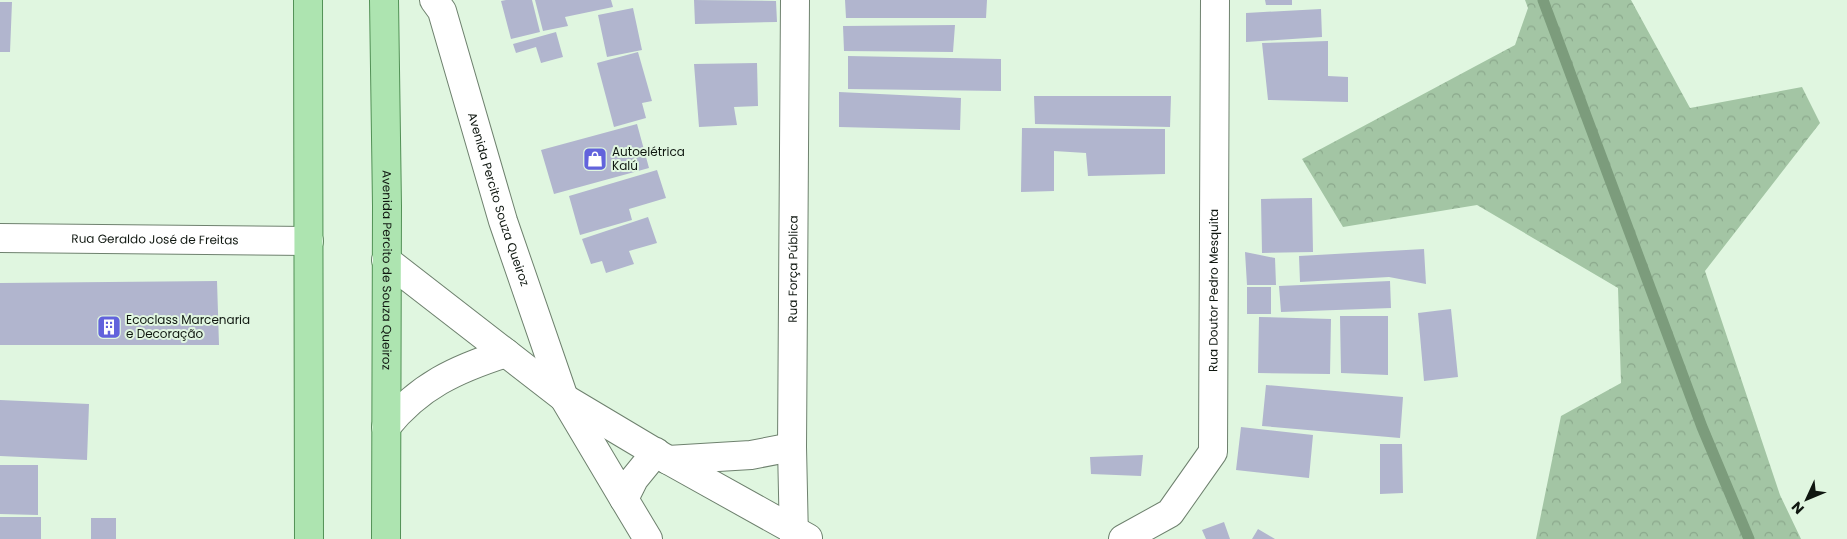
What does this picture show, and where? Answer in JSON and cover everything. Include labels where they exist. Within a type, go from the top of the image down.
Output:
[{"type":"main road","points":[[308,0],[310,539]]},
{"type":"main road","name":"Avenida Percito de Souza Queiroz","points":[[384,0],[386,539]]},
{"type":"street","name":"Avenida Percito Souza Queiroz","points":[[434,0],[442,11],[503,221],[564,398]]},
{"type":"street","name":"Rua Força Pública","points":[[795,0],[792,447],[799,536]]},
{"type":"street","name":"Rua Doutor Pedro Mesquita","points":[[1124,539],[1170,513],[1213,452],[1215,0]]},
{"type":"street","name":"Rua Geraldo José de Freitas","points":[[0,238],[309,241]]},
{"type":"street","points":[[386,260],[564,398],[799,536]]},
{"type":"street","points":[[386,428],[400,410],[418,394],[444,378],[478,362],[506,353]]},
{"type":"street","points":[[564,398],[648,539]]},
{"type":"street","points":[[624,499],[634,479],[662,456],[751,454],[792,447]]},
{"type":"green space","points":[[1525,0],[1631,0],[1690,108],[1802,87],[1820,123],[1705,271],[1780,495],[1801,539],[1536,539],[1561,416],[1621,383],[1618,288],[1477,205],[1343,227],[1302,159],[1515,45],[1528,8]]},
{"type":"building","points":[[532,0],[540,32],[511,39],[501,1]]},
{"type":"building","points":[[535,0],[611,0],[613,7],[565,17],[568,26],[543,31]]},
{"type":"building","points":[[694,0],[776,1],[777,22],[695,24]]},
{"type":"building","points":[[845,0],[987,0],[986,18],[846,18]]},
{"type":"building","points":[[1265,0],[1292,0],[1292,5],[1266,5]]},
{"type":"building","points":[[0,2],[12,2],[10,52],[0,52]]},
{"type":"building","points":[[633,8],[642,50],[607,57],[598,15]]},
{"type":"building","points":[[1321,9],[1322,37],[1246,42],[1246,13]]},
{"type":"building","points":[[955,25],[953,52],[844,51],[843,26]]},
{"type":"building","points":[[556,32],[563,57],[541,63],[536,47],[516,53],[513,44]]},
{"type":"building","points":[[1328,41],[1328,76],[1348,77],[1348,102],[1268,100],[1262,43]]},
{"type":"building","points":[[638,52],[652,101],[642,103],[646,118],[614,127],[597,63]]},
{"type":"building","points":[[848,56],[1001,59],[1001,91],[848,89]]},
{"type":"building","points":[[757,63],[758,106],[734,107],[737,125],[699,127],[694,64]]},
{"type":"building","points":[[839,92],[961,98],[960,130],[839,127]]},
{"type":"building","points":[[1034,96],[1171,96],[1170,127],[1035,124]]},
{"type":"building","name":"Autoelétrica Kalú","points":[[637,124],[649,168],[554,194],[541,150]]},
{"type":"building","points":[[1022,128],[1165,129],[1165,174],[1088,176],[1086,153],[1054,151],[1054,191],[1021,192]]},
{"type":"building","points":[[657,170],[666,198],[629,209],[632,220],[580,235],[569,196]]},
{"type":"building","points":[[1312,198],[1313,252],[1262,253],[1261,199]]},
{"type":"building","points":[[648,217],[657,243],[629,251],[634,264],[606,273],[602,261],[591,264],[582,239]]},
{"type":"building","points":[[1424,249],[1426,284],[1389,277],[1300,282],[1299,256]]},
{"type":"building","points":[[1245,252],[1275,258],[1276,285],[1247,285]]},
{"type":"building","name":"Ecoclass Marcenaria e Decoração","points":[[217,281],[219,345],[0,345],[0,283]]},
{"type":"building","points":[[1390,281],[1391,308],[1281,312],[1279,286]]},
{"type":"building","points":[[1247,287],[1271,287],[1271,314],[1247,314]]},
{"type":"building","points":[[1451,309],[1458,377],[1424,381],[1418,313]]},
{"type":"building","points":[[1340,316],[1388,316],[1388,375],[1341,373]]},
{"type":"building","points":[[1259,317],[1331,319],[1330,374],[1258,373]]},
{"type":"building","points":[[1266,385],[1403,397],[1400,438],[1262,426]]},
{"type":"building","points":[[0,400],[89,404],[87,460],[0,456]]},
{"type":"building","points":[[1241,427],[1313,435],[1309,478],[1236,470]]},
{"type":"building","points":[[1380,444],[1402,444],[1403,493],[1380,494]]},
{"type":"building","points":[[1143,455],[1141,476],[1091,474],[1090,457]]},
{"type":"building","points":[[0,465],[38,465],[38,515],[0,514]]},
{"type":"building","points":[[0,517],[41,517],[41,539],[0,539]]},
{"type":"building","points":[[91,518],[116,518],[116,539],[91,539]]},
{"type":"building","points":[[1224,522],[1230,539],[1206,539],[1202,530]]},
{"type":"building","points":[[1258,529],[1275,539],[1252,539]]},
{"type":"waterway","points":[[1543,0],[1702,427],[1749,539]]},
{"type":"place","name":"Autoelétrica Kalú","points":[[595,159]]},
{"type":"place","name":"Ecoclass Marcenaria e Decoração","points":[[109,327]]}]
